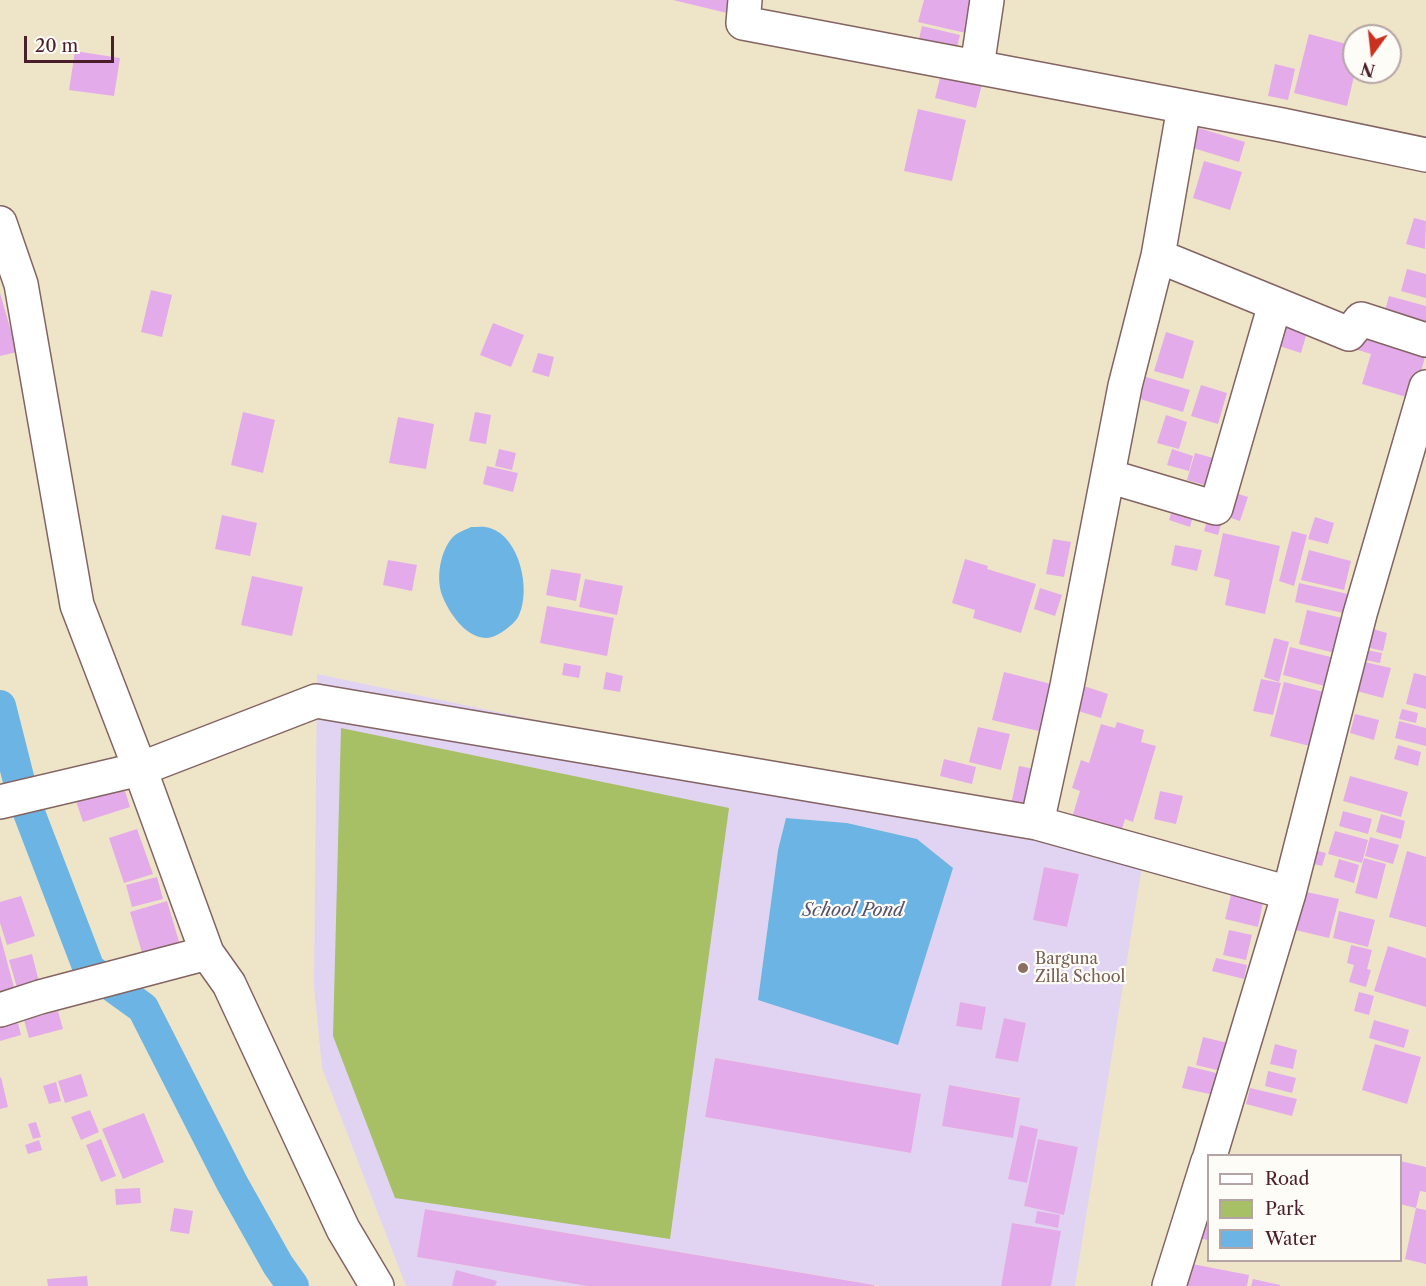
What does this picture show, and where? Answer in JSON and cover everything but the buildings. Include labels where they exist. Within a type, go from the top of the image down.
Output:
[{"type":"street","points":[[745,0],[742,23],[1426,155]]},
{"type":"street","points":[[977,67],[987,0]]},
{"type":"street","points":[[1037,823],[1067,686],[1125,386],[1158,256],[1184,107]]},
{"type":"street","points":[[0,223],[21,284],[77,605],[207,953],[229,984],[343,1229],[377,1286]]},
{"type":"street","points":[[1158,256],[1349,334],[1361,319],[1426,340]]},
{"type":"street","points":[[1108,476],[1216,508],[1275,304]]},
{"type":"street","points":[[1210,1154],[1289,893],[1360,614],[1426,387]]},
{"type":"street","points":[[0,802],[140,769],[316,701],[1037,823],[1289,893]]},
{"type":"street","points":[[0,1010],[40,997],[207,953]]},
{"type":"street","points":[[1169,1286],[1207,1167]]},
{"type":"shaded area","points":[[317,674],[726,760],[1144,854],[1075,1286],[1051,1286],[1060,1231],[1012,1223],[1001,1286],[881,1286],[426,1209],[417,1257],[587,1286],[406,1286],[322,1068],[314,986]],"holes":[[[786,818],[847,823],[917,839],[953,868],[897,1044],[758,1000],[778,850]],[[1044,867],[1079,874],[1067,927],[1033,920]],[[960,1002],[986,1007],[982,1030],[956,1026]],[[1004,1018],[1026,1023],[1018,1062],[995,1058]],[[715,1058],[921,1094],[911,1153],[705,1117]],[[949,1085],[1019,1097],[1013,1138],[942,1126]],[[1020,1125],[1038,1129],[1008,1178]],[[1038,1139],[1078,1147],[1064,1215],[1024,1206]]]},
{"type":"green space","points":[[341,728],[729,808],[670,1239],[395,1198],[333,1036]]},
{"type":"water","points":[[471,527],[488,527],[500,533],[509,542],[516,553],[523,579],[524,592],[518,618],[495,636],[486,638],[470,632],[456,619],[442,595],[439,581],[440,565],[448,544],[458,533]]},
{"type":"water","name":"School Pond","points":[[786,818],[847,823],[917,839],[953,868],[898,1045],[758,1000],[778,850]]},
{"type":"waterway","points":[[0,706],[23,797],[89,969],[143,1008],[232,1183],[278,1265],[293,1286]]},
{"type":"place","name":"Barguna Zilla School","points":[[1023,968]]}]
